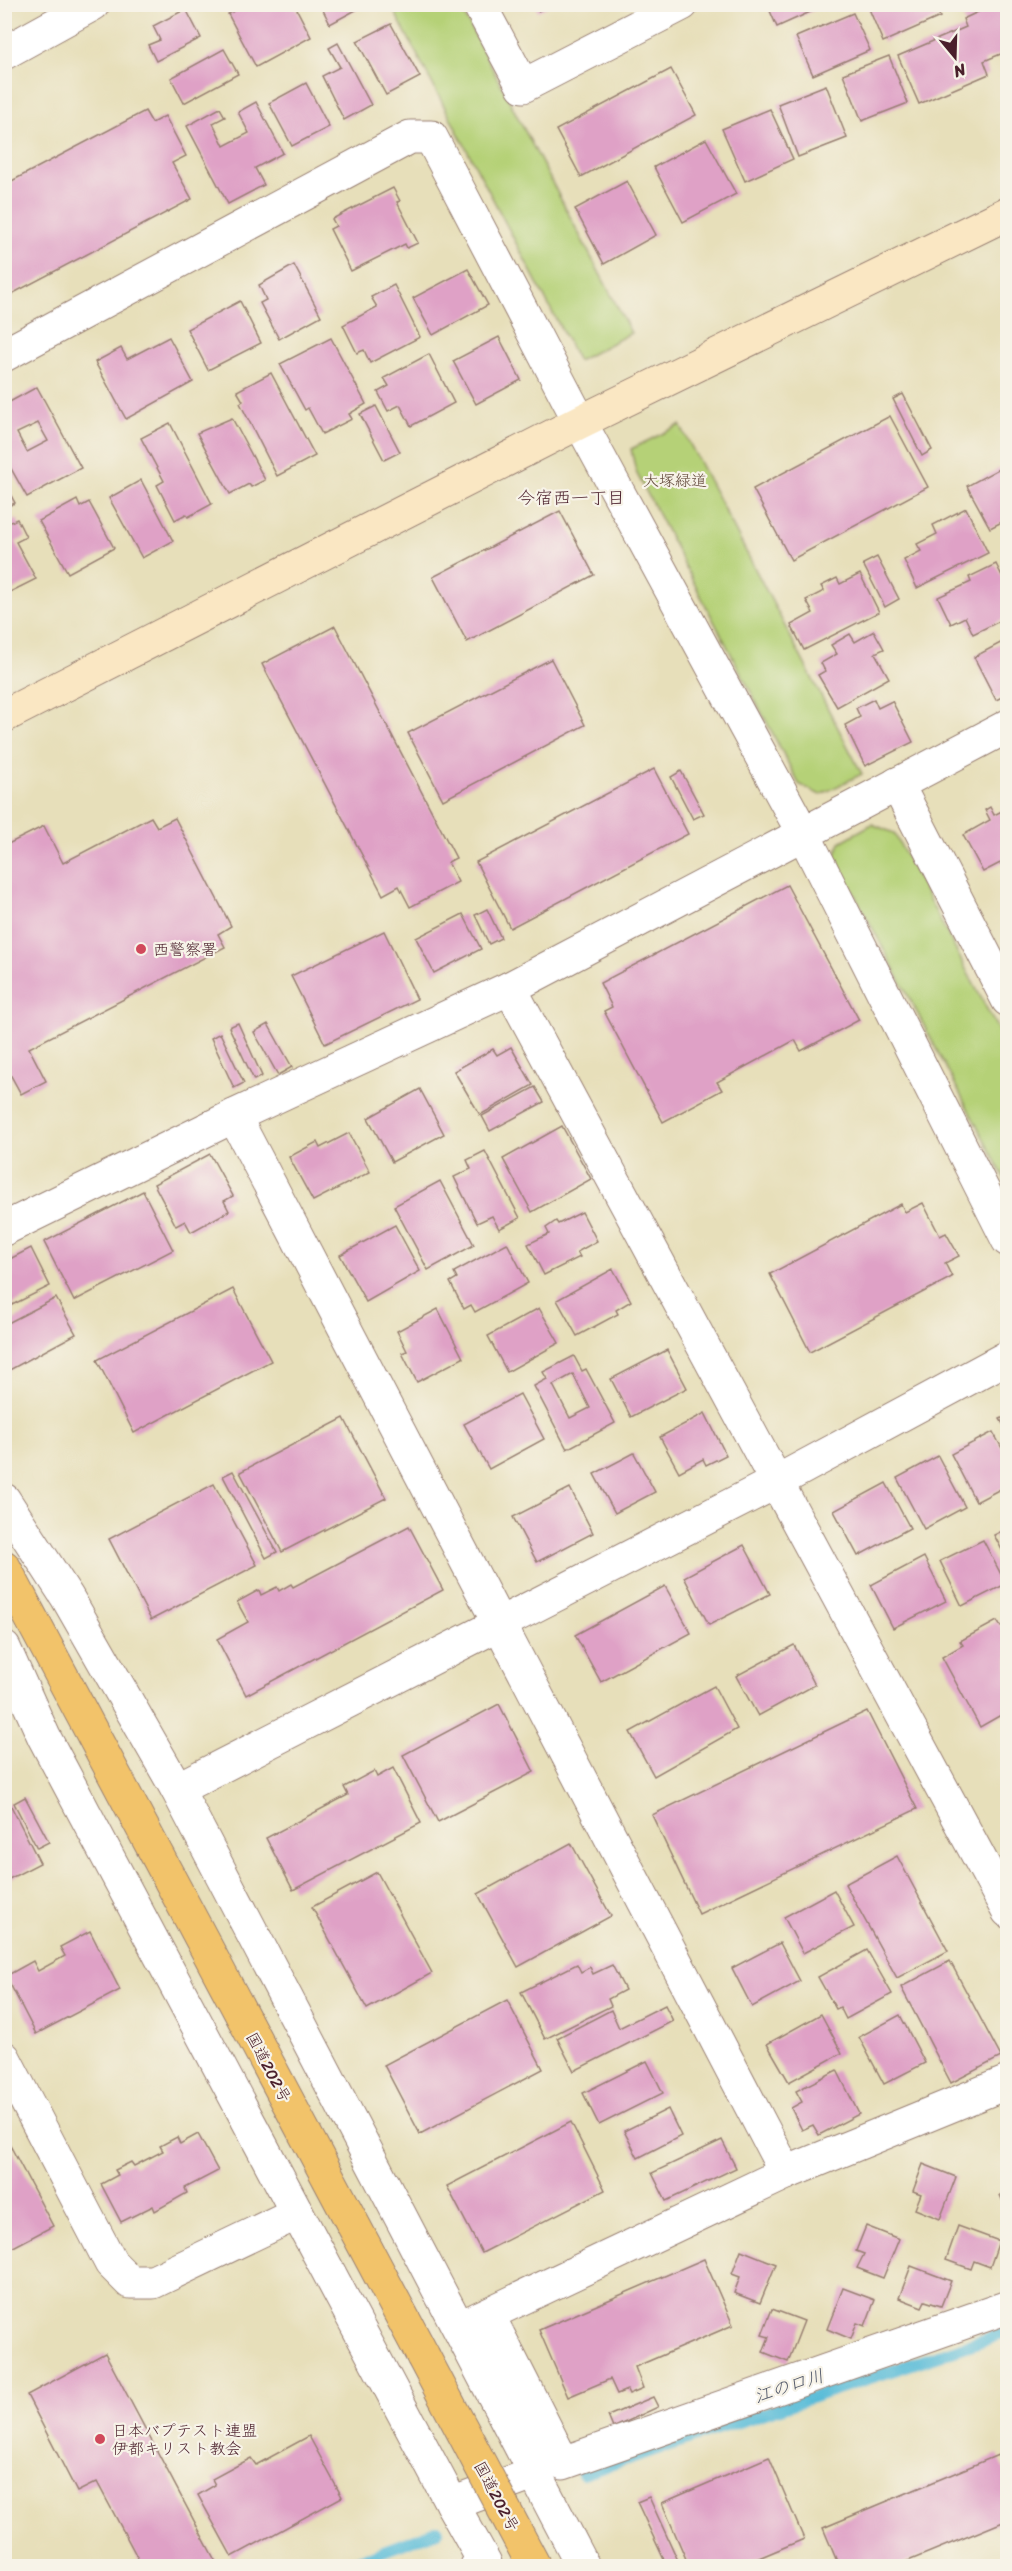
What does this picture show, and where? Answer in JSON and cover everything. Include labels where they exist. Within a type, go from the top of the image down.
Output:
[{"type":"highway","name":"国道202号","points":[[4,1567],[534,2566]]},
{"type":"street","points":[[4,53],[93,4]]},
{"type":"street","points":[[479,4],[523,86],[682,4]]},
{"type":"street","points":[[4,355],[410,137],[431,137],[580,422],[803,833],[1008,1240]]},
{"type":"street","points":[[4,716],[580,422],[1008,213]]},
{"type":"street","points":[[4,1229],[234,1116],[510,988],[1008,726]]},
{"type":"street","points":[[897,784],[1008,1000]]},
{"type":"street","points":[[510,988],[1008,1911]]},
{"type":"street","points":[[234,1116],[786,2173]]},
{"type":"street","points":[[177,1790],[778,1481],[1008,1357]]},
{"type":"street","points":[[4,1500],[68,1597],[177,1790],[583,2566]]},
{"type":"street","points":[[4,1648],[44,1737],[482,2561]]},
{"type":"street","points":[[4,2058],[111,2263],[130,2282],[153,2282],[297,2213]]},
{"type":"street","points":[[457,2328],[786,2173],[1008,2082]]},
{"type":"street","points":[[488,2315],[563,2463],[1008,2307]]},
{"type":"street","points":[[452,2504],[533,2474]]},
{"type":"green space","points":[[391,5],[459,5],[631,333],[578,361]]},
{"type":"green space","name":"大塚緑道","points":[[680,425],[862,774],[820,795],[799,784],[636,472],[631,449]]},
{"type":"green space","points":[[872,824],[894,833],[1007,1047],[1007,1183],[835,857],[840,842]]},
{"type":"building","points":[[247,4],[294,4],[311,37],[256,67],[228,14]]},
{"type":"building","points":[[320,4],[367,4],[330,24]]},
{"type":"building","points":[[767,4],[828,4],[777,27]]},
{"type":"building","points":[[867,4],[935,4],[940,17],[883,42]]},
{"type":"building","points":[[954,4],[972,4],[956,11]]},
{"type":"building","points":[[995,4],[1008,4],[1008,51],[984,61],[989,74],[919,104],[898,56],[966,27],[963,19]]},
{"type":"building","points":[[535,5],[550,5],[538,11]]},
{"type":"building","points":[[186,9],[201,38],[156,61],[148,45],[160,40],[153,26]]},
{"type":"building","points":[[853,13],[870,50],[813,75],[796,37]]},
{"type":"building","points":[[391,24],[420,77],[386,95],[357,41]]},
{"type":"building","points":[[338,43],[371,105],[344,120],[322,76],[340,67],[329,48]]},
{"type":"building","points":[[224,49],[238,74],[184,103],[171,78]]},
{"type":"building","points":[[889,56],[908,103],[862,121],[843,74]]},
{"type":"building","points":[[671,69],[696,115],[581,177],[556,130]]},
{"type":"building","points":[[306,83],[329,127],[292,146],[269,103]]},
{"type":"building","points":[[826,85],[847,138],[798,157],[778,104]]},
{"type":"building","points":[[256,102],[283,153],[255,168],[264,185],[228,204],[187,126],[220,108],[225,117],[213,123],[224,146],[249,133],[238,112]]},
{"type":"building","points":[[770,109],[793,159],[745,181],[722,129]]},
{"type":"building","points":[[145,111],[152,123],[165,116],[186,156],[172,163],[192,199],[4,298],[4,185]]},
{"type":"building","points":[[706,139],[736,194],[683,222],[654,167]]},
{"type":"building","points":[[627,181],[656,235],[604,264],[575,209]]},
{"type":"building","points":[[393,188],[400,201],[397,202],[418,243],[407,248],[405,244],[351,271],[330,229],[336,226],[332,219]]},
{"type":"building","points":[[294,265],[321,316],[279,339],[260,303],[266,300],[259,285]]},
{"type":"building","points":[[468,269],[488,305],[433,335],[413,298]]},
{"type":"building","points":[[394,285],[420,337],[370,363],[364,350],[357,353],[343,325],[377,307],[371,297]]},
{"type":"building","points":[[240,301],[261,343],[208,370],[187,329]]},
{"type":"building","points":[[169,337],[193,382],[126,419],[95,362],[121,348],[127,359]]},
{"type":"building","points":[[499,337],[521,380],[476,404],[453,361]]},
{"type":"building","points":[[331,338],[366,404],[349,414],[352,419],[322,434],[308,408],[305,410],[280,364]]},
{"type":"building","points":[[429,354],[454,403],[411,426],[400,405],[388,411],[378,392],[389,386],[384,378]]},
{"type":"building","points":[[271,373],[315,456],[277,476],[240,403],[243,401],[237,391]]},
{"type":"building","points":[[37,387],[81,468],[27,497],[4,456],[4,405]],"holes":[[[38,423],[48,441],[27,452],[17,433]]]},
{"type":"building","points":[[903,394],[932,450],[922,456],[893,399]]},
{"type":"building","points":[[376,406],[400,452],[384,460],[360,414]]},
{"type":"building","points":[[890,416],[928,487],[791,560],[753,489]]},
{"type":"building","points":[[232,418],[265,480],[251,487],[249,484],[230,494],[197,433]]},
{"type":"building","points":[[170,423],[212,504],[188,517],[186,514],[175,520],[157,485],[164,481],[141,438]]},
{"type":"building","points":[[1000,468],[1001,472],[1008,468],[1008,519],[990,528],[967,486]]},
{"type":"building","points":[[141,480],[173,541],[142,558],[109,498]]},
{"type":"building","points":[[4,483],[15,503],[4,508]]},
{"type":"building","points":[[77,500],[80,507],[89,502],[114,548],[68,573],[39,521]]},
{"type":"building","points":[[966,508],[988,553],[917,588],[904,560],[921,551],[917,544],[937,534],[933,525]]},
{"type":"building","points":[[560,511],[594,575],[467,642],[433,577]]},
{"type":"building","points":[[17,519],[26,537],[16,542],[36,579],[4,595],[4,525]]},
{"type":"building","points":[[877,557],[899,599],[885,607],[863,564]]},
{"type":"building","points":[[996,564],[1008,588],[1008,617],[973,634],[965,617],[951,624],[938,597],[971,582],[969,577]]},
{"type":"building","points":[[860,574],[879,612],[804,650],[791,625],[813,613],[806,600],[824,591],[821,586],[837,578],[840,584]]},
{"type":"building","points":[[335,626],[456,858],[448,862],[458,882],[410,907],[399,886],[383,895],[262,664]]},
{"type":"building","points":[[874,631],[884,649],[875,653],[889,678],[837,707],[818,675],[825,671],[821,663],[837,654],[831,645],[850,634],[855,642]]},
{"type":"building","points":[[1008,639],[1008,694],[996,700],[974,657]]},
{"type":"building","points":[[551,659],[585,725],[443,800],[408,733]]},
{"type":"building","points":[[874,699],[878,708],[892,701],[913,742],[865,766],[845,725],[860,717],[856,708]]},
{"type":"building","points":[[654,769],[688,834],[510,928],[476,862]]},
{"type":"building","points":[[681,771],[704,814],[693,819],[671,777]]},
{"type":"building","points":[[990,807],[994,815],[1008,808],[1008,859],[983,872],[963,835],[990,820],[985,810]]},
{"type":"building","points":[[151,817],[157,827],[175,818],[231,926],[218,934],[225,947],[29,1048],[46,1081],[21,1094],[4,1063],[4,846],[44,826],[63,863]]},
{"type":"building","points":[[787,885],[859,1020],[801,1051],[795,1040],[717,1082],[722,1090],[663,1122],[604,1011],[612,1007],[600,983]]},
{"type":"building","points":[[487,909],[501,938],[489,944],[475,915]]},
{"type":"building","points":[[463,914],[481,949],[434,973],[416,938]]},
{"type":"building","points":[[384,931],[417,999],[325,1044],[291,976]]},
{"type":"building","points":[[238,1023],[262,1076],[254,1080],[229,1027]]},
{"type":"building","points":[[268,1024],[292,1067],[278,1075],[254,1032]]},
{"type":"building","points":[[220,1033],[244,1083],[234,1088],[211,1038]]},
{"type":"building","points":[[511,1047],[533,1085],[480,1115],[454,1071],[493,1049],[497,1055]]},
{"type":"building","points":[[535,1087],[544,1102],[490,1131],[482,1116]]},
{"type":"building","points":[[420,1089],[444,1134],[392,1162],[368,1118]]},
{"type":"building","points":[[562,1126],[591,1179],[532,1212],[503,1159]]},
{"type":"building","points":[[349,1133],[370,1172],[313,1201],[289,1157],[317,1142],[320,1148]]},
{"type":"building","points":[[485,1151],[520,1218],[499,1229],[492,1216],[477,1223],[454,1177],[471,1169],[467,1160]]},
{"type":"building","points":[[210,1154],[233,1196],[224,1201],[229,1211],[191,1232],[185,1221],[176,1226],[154,1184]]},
{"type":"building","points":[[440,1181],[474,1245],[428,1270],[394,1206]]},
{"type":"building","points":[[143,1191],[173,1250],[74,1301],[44,1242]]},
{"type":"building","points":[[923,1203],[940,1236],[946,1233],[959,1256],[945,1263],[952,1277],[810,1352],[770,1274],[901,1204],[905,1212]]},
{"type":"building","points":[[582,1212],[597,1241],[577,1252],[580,1257],[544,1275],[528,1244],[549,1234],[546,1228],[556,1221],[558,1224]]},
{"type":"building","points":[[395,1225],[420,1271],[366,1302],[340,1255]]},
{"type":"building","points":[[507,1243],[528,1283],[475,1312],[471,1305],[464,1309],[450,1282],[457,1278],[454,1272]]},
{"type":"building","points":[[31,1248],[50,1286],[4,1309],[4,1262]]},
{"type":"building","points":[[613,1269],[631,1301],[616,1310],[618,1314],[577,1336],[557,1300]]},
{"type":"building","points":[[233,1289],[271,1361],[134,1433],[97,1360]]},
{"type":"building","points":[[56,1298],[76,1334],[4,1373],[4,1325]]},
{"type":"building","points":[[539,1308],[559,1343],[507,1372],[488,1336]]},
{"type":"building","points":[[438,1309],[463,1358],[417,1382],[402,1353],[407,1351],[397,1331]]},
{"type":"building","points":[[667,1350],[687,1388],[631,1417],[611,1379]]},
{"type":"building","points":[[574,1356],[582,1371],[586,1369],[615,1423],[567,1449],[534,1386],[547,1379],[543,1372]],"holes":[[[573,1374],[590,1408],[570,1418],[553,1385]]]},
{"type":"building","points":[[520,1394],[544,1439],[489,1469],[464,1424]]},
{"type":"building","points":[[705,1413],[726,1455],[706,1465],[703,1459],[679,1472],[660,1437]]},
{"type":"building","points":[[1008,1415],[1008,1432],[1000,1419]]},
{"type":"building","points":[[344,1418],[386,1498],[282,1552],[240,1472]]},
{"type":"building","points":[[993,1432],[1008,1459],[1008,1485],[976,1502],[951,1454]]},
{"type":"building","points":[[634,1453],[655,1492],[615,1513],[594,1474]]},
{"type":"building","points":[[938,1456],[965,1507],[924,1529],[897,1478]]},
{"type":"building","points":[[233,1471],[277,1552],[266,1558],[223,1476]]},
{"type":"building","points":[[886,1483],[910,1528],[858,1556],[834,1511]]},
{"type":"building","points":[[214,1484],[257,1565],[151,1620],[109,1539]]},
{"type":"building","points":[[570,1488],[593,1533],[537,1562],[513,1517]]},
{"type":"building","points":[[409,1526],[443,1590],[246,1695],[217,1639],[248,1622],[237,1602],[259,1590],[261,1595],[277,1587],[279,1591],[291,1584],[293,1587]]},
{"type":"building","points":[[1008,1528],[1008,1561],[994,1535]]},
{"type":"building","points":[[983,1540],[1006,1584],[962,1606],[940,1561]]},
{"type":"building","points":[[744,1545],[770,1594],[709,1625],[684,1577]]},
{"type":"building","points":[[924,1557],[946,1601],[893,1628],[871,1585]]},
{"type":"building","points":[[665,1586],[691,1633],[601,1682],[575,1635]]},
{"type":"building","points":[[997,1621],[1001,1627],[1008,1623],[1008,1711],[980,1727],[942,1657],[963,1645],[960,1641]]},
{"type":"building","points":[[794,1645],[815,1685],[758,1716],[736,1676]]},
{"type":"building","points":[[714,1686],[737,1729],[654,1776],[630,1732]]},
{"type":"building","points":[[499,1704],[534,1772],[438,1822],[403,1755]]},
{"type":"building","points":[[867,1711],[917,1809],[699,1914],[652,1815]]},
{"type":"building","points":[[393,1768],[421,1823],[293,1890],[266,1838],[348,1795],[344,1787],[374,1771],[377,1777]]},
{"type":"building","points":[[25,1797],[49,1842],[37,1848],[14,1803]]},
{"type":"building","points":[[9,1802],[40,1863],[9,1879],[4,1869],[4,1804]]},
{"type":"building","points":[[571,1843],[611,1916],[518,1967],[478,1894]]},
{"type":"building","points":[[897,1856],[948,1951],[897,1978],[845,1884]]},
{"type":"building","points":[[377,1872],[432,1973],[367,2009],[312,1907]]},
{"type":"building","points":[[834,1890],[854,1927],[803,1953],[784,1917]]},
{"type":"building","points":[[90,1931],[120,1990],[36,2034],[6,1976],[33,1961],[38,1971],[65,1956],[60,1947]]},
{"type":"building","points":[[780,1943],[800,1981],[752,2007],[732,1968]]},
{"type":"building","points":[[867,1950],[892,1994],[846,2019],[840,2007],[836,2009],[818,1977]]},
{"type":"building","points":[[950,1961],[1001,2057],[951,2083],[901,1987]]},
{"type":"building","points":[[577,1964],[581,1972],[590,1967],[593,1974],[612,1965],[625,1990],[608,1999],[611,2006],[545,2039],[521,1992]]},
{"type":"building","points":[[507,2000],[543,2069],[420,2134],[384,2065]]},
{"type":"building","points":[[665,2005],[673,2021],[574,2071],[557,2038],[611,2010],[619,2028]]},
{"type":"building","points":[[821,2014],[842,2053],[789,2082],[767,2044]]},
{"type":"building","points":[[900,2015],[925,2063],[884,2084],[859,2037]]},
{"type":"building","points":[[647,2061],[663,2093],[599,2125],[583,2093]]},
{"type":"building","points":[[837,2070],[859,2114],[819,2135],[813,2125],[802,2130],[791,2108],[802,2102],[796,2091]]},
{"type":"building","points":[[668,2109],[681,2136],[638,2158],[624,2131]]},
{"type":"building","points":[[571,2122],[605,2190],[482,2253],[447,2186]]},
{"type":"building","points":[[4,2134],[53,2226],[4,2252]]},
{"type":"building","points":[[198,2134],[218,2171],[185,2188],[187,2193],[155,2211],[153,2206],[121,2222],[101,2184],[118,2175],[115,2170],[131,2162],[134,2166],[163,2151],[160,2146],[177,2137],[180,2144]]},
{"type":"building","points":[[722,2140],[736,2168],[666,2201],[652,2173]]},
{"type":"building","points":[[923,2164],[956,2177],[940,2219],[915,2209],[921,2194],[913,2191]]},
{"type":"building","points":[[1008,2192],[1008,2213],[1000,2195]]},
{"type":"building","points":[[866,2226],[899,2239],[883,2278],[857,2268],[864,2254],[856,2251]]},
{"type":"building","points":[[958,2226],[999,2241],[990,2267],[974,2261],[971,2269],[946,2260]]},
{"type":"building","points":[[741,2250],[776,2264],[760,2303],[734,2293],[740,2277],[732,2274]]},
{"type":"building","points":[[704,2259],[733,2325],[635,2367],[643,2388],[629,2394],[627,2390],[617,2394],[610,2379],[568,2397],[539,2330]]},
{"type":"building","points":[[911,2266],[951,2281],[941,2306],[925,2301],[922,2307],[899,2298]]},
{"type":"building","points":[[843,2288],[875,2300],[865,2326],[857,2323],[851,2339],[827,2329]]},
{"type":"building","points":[[772,2309],[804,2321],[788,2362],[763,2352],[769,2337],[762,2335]]},
{"type":"building","name":"日本バプテスト連盟 伊都キリスト教会","points":[[105,2353],[218,2566],[142,2566],[97,2482],[77,2492],[27,2395]]},
{"type":"building","points":[[653,2397],[658,2407],[613,2428],[608,2416]]},
{"type":"building","points":[[309,2436],[342,2497],[232,2557],[198,2495],[215,2485],[212,2479],[251,2458],[256,2465]]},
{"type":"building","points":[[998,2455],[1008,2478],[1008,2520],[896,2566],[839,2566],[823,2528]]},
{"type":"building","points":[[769,2457],[804,2539],[740,2566],[689,2566],[662,2503]]},
{"type":"building","points":[[649,2497],[680,2565],[667,2566],[637,2502]]},
{"type":"waterway","name":"江の口川","points":[[582,2474],[1008,2332]]},
{"type":"waterway","points":[[343,2566],[437,2531]]},
{"type":"place","name":"西警察署","points":[[141,949]]},
{"type":"place","name":"日本バプテスト連盟 伊都キリスト教会","points":[[100,2439]]},
{"type":"district","name":"今宿西一丁目","points":[[571,498]]}]
